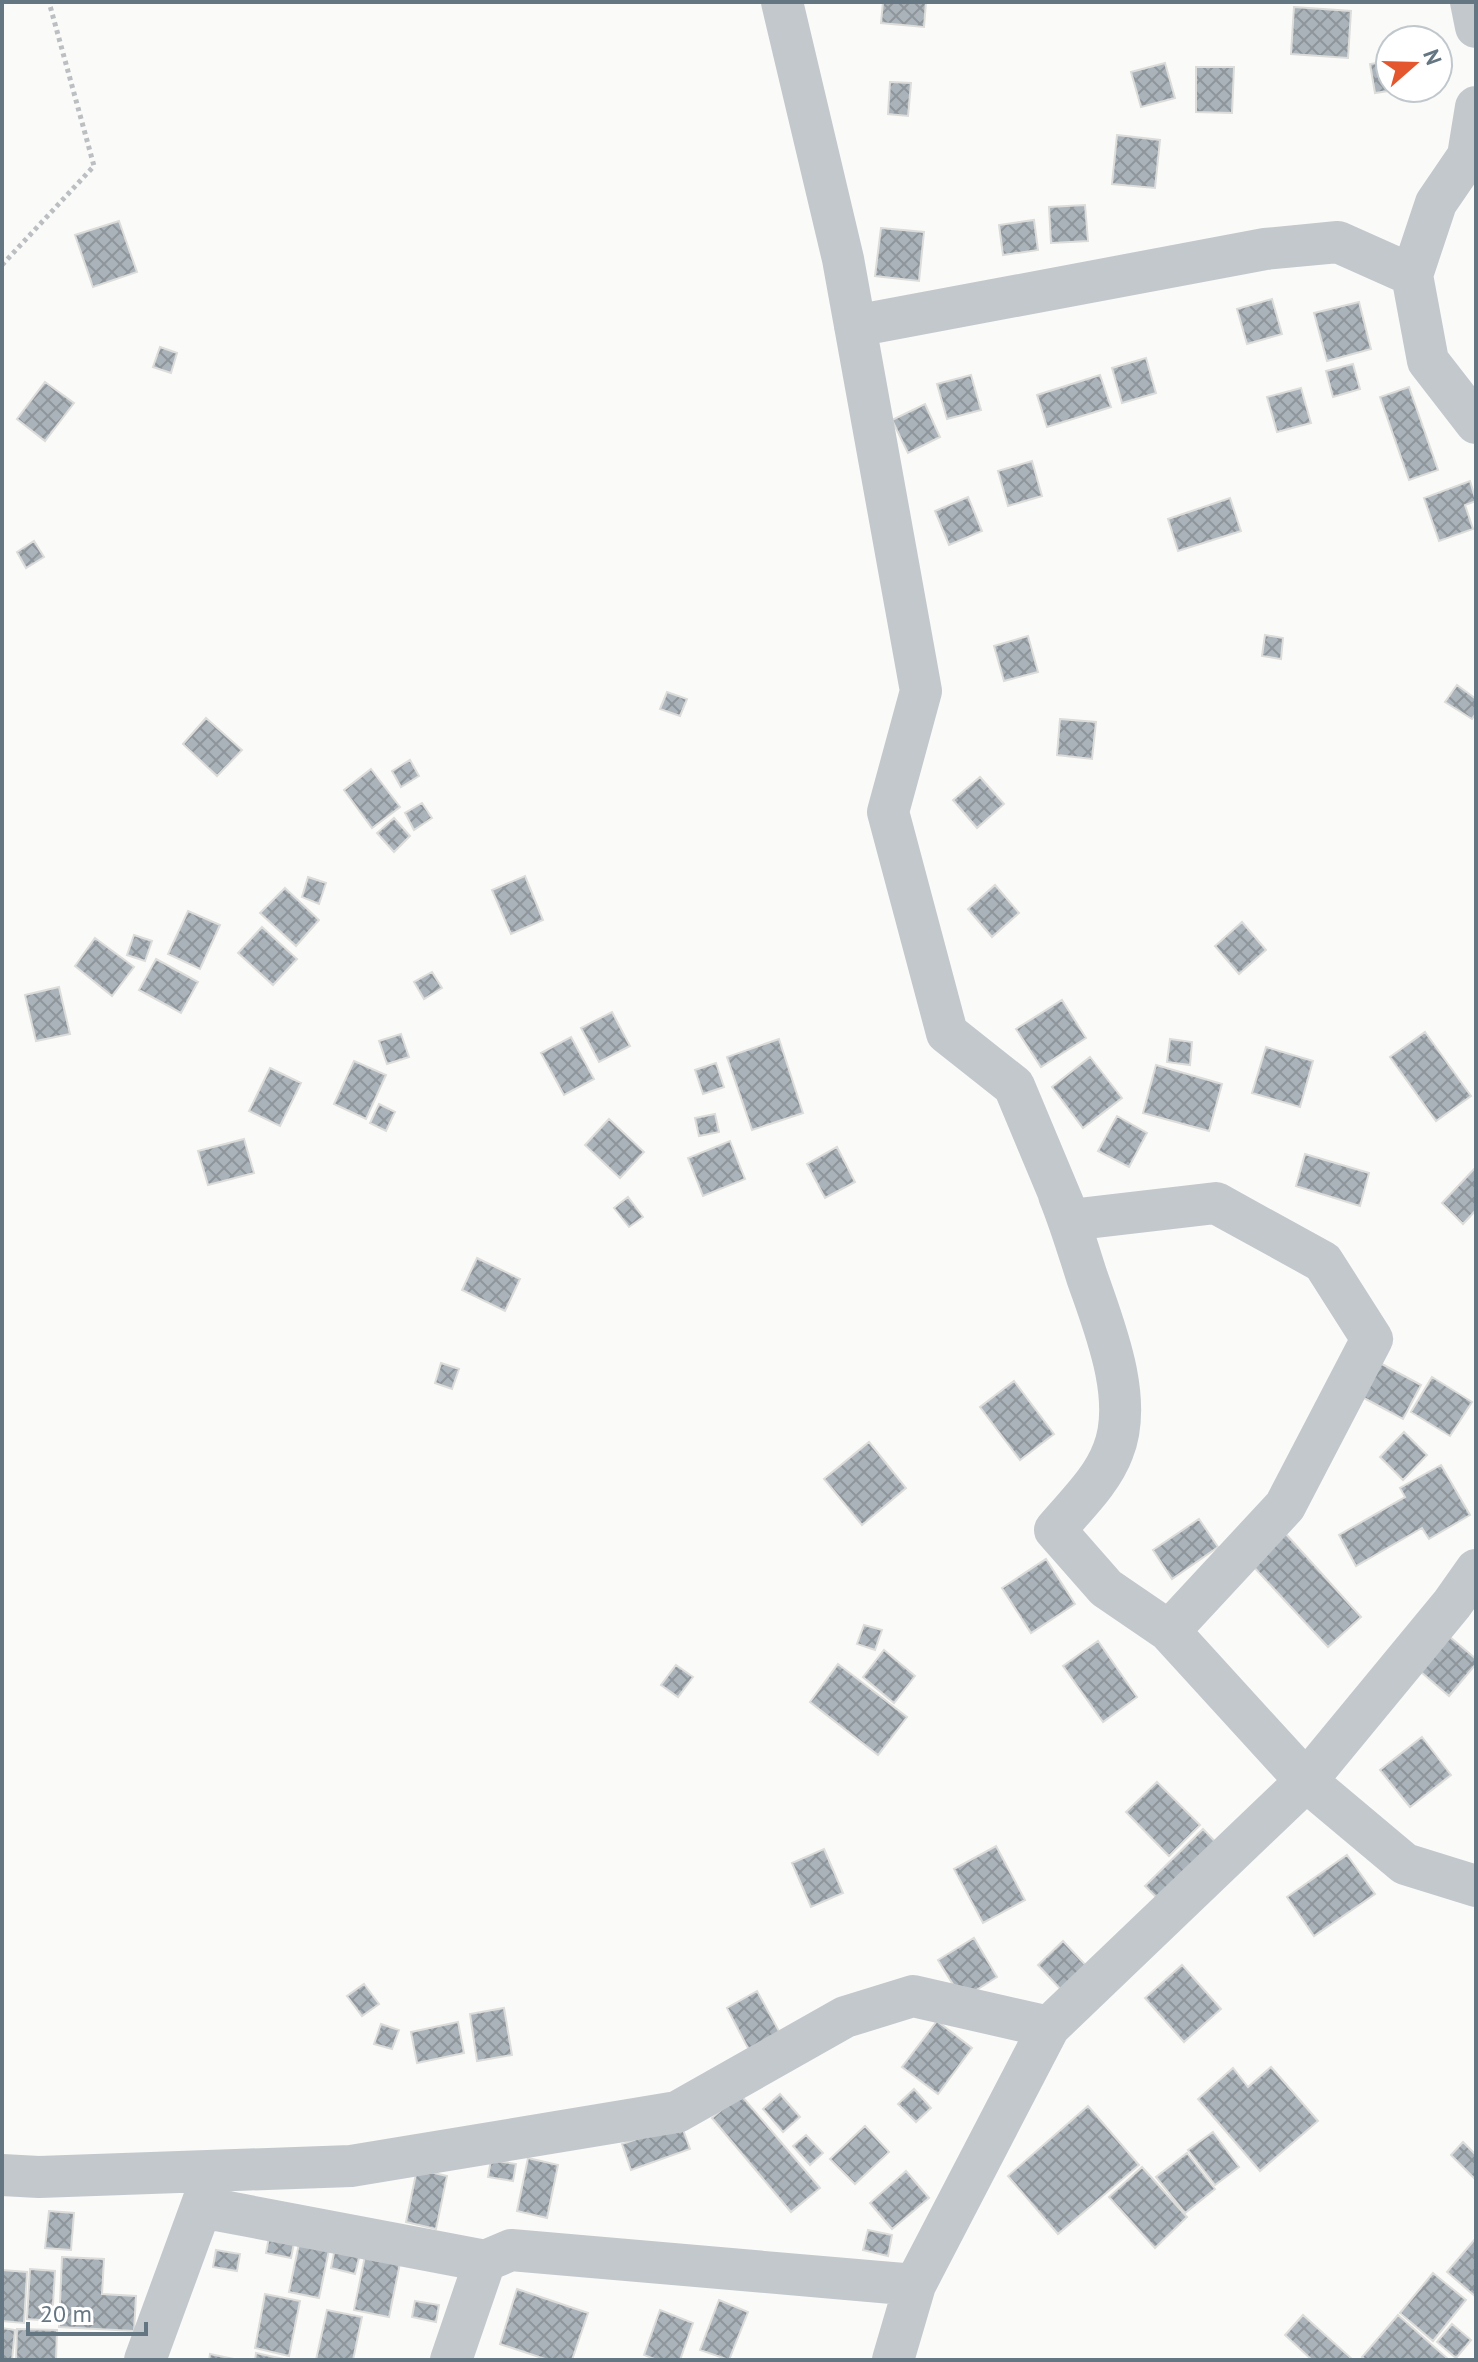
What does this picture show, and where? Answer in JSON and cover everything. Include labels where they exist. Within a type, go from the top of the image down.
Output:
[{"type":"street","points":[[782,2],[843,259],[921,691],[888,812],[947,1033],[1014,1086],[1070,1220],[1105,1326],[1115,1367],[1120,1426],[1114,1449],[1104,1471],[1055,1530],[1106,1588],[1169,1631],[1306,1781],[1405,1864],[1476,1886]]},
{"type":"street","points":[[1471,2],[1476,27]]},
{"type":"street","points":[[1476,107],[1468,156],[1436,203],[1412,275],[1428,361],[1476,423]]},
{"type":"street","points":[[855,326],[1265,249],[1338,242],[1412,275]]},
{"type":"street","points":[[1070,1220],[1216,1203],[1323,1262],[1372,1339],[1285,1506],[1169,1631]]},
{"type":"street","points":[[893,2360],[915,2285],[1049,2027],[1306,1781],[1452,1604],[1476,1570]]},
{"type":"street","points":[[207,2189],[677,2112],[845,2017],[913,1996],[1049,2027]]},
{"type":"street","points":[[2,2175],[207,2189],[485,2261],[511,2250],[915,2285]]},
{"type":"street","points":[[145,2360],[207,2189]]},
{"type":"street","points":[[451,2360],[485,2261]]},
{"type":"path","points":[[2,265],[94,166],[49,2]]},
{"type":"building","points":[[883,2],[926,2],[924,27],[881,23]]},
{"type":"building","points":[[1294,7],[1351,11],[1348,58],[1291,54]]},
{"type":"building","points":[[1165,63],[1175,98],[1141,107],[1131,72]]},
{"type":"building","points":[[1374,63],[1374,87],[1370,64]]},
{"type":"building","points":[[1196,67],[1234,67],[1232,113],[1196,112]]},
{"type":"building","points":[[890,82],[911,83],[908,116],[888,114]]},
{"type":"building","points":[[1117,135],[1160,140],[1155,188],[1112,184]]},
{"type":"building","points":[[1085,205],[1088,241],[1051,243],[1049,207]]},
{"type":"building","points":[[1034,220],[1038,250],[1003,255],[999,225]]},
{"type":"building","points":[[119,221],[137,272],[93,287],[75,235]]},
{"type":"building","points":[[881,228],[924,232],[919,281],[875,276]]},
{"type":"building","points":[[1272,299],[1282,334],[1247,344],[1237,309]]},
{"type":"building","points":[[1359,302],[1371,349],[1327,361],[1314,313]]},
{"type":"building","points":[[160,347],[177,353],[171,373],[153,367]]},
{"type":"building","points":[[1146,358],[1156,393],[1122,403],[1112,368]]},
{"type":"building","points":[[1353,364],[1360,389],[1333,397],[1326,371]]},
{"type":"building","points":[[971,375],[981,410],[947,419],[937,384]]},
{"type":"building","points":[[1100,375],[1111,407],[1047,427],[1037,395]]},
{"type":"building","points":[[45,382],[74,403],[45,441],[17,419]]},
{"type":"building","points":[[1409,387],[1438,470],[1409,480],[1380,397]]},
{"type":"building","points":[[1301,388],[1311,423],[1277,432],[1267,397]]},
{"type":"building","points":[[925,404],[940,437],[908,453],[892,420]]},
{"type":"building","points":[[1032,461],[1042,496],[1008,506],[998,471]]},
{"type":"building","points":[[1470,481],[1476,501],[1465,505],[1473,529],[1439,541],[1424,498]]},
{"type":"building","points":[[968,497],[982,531],[949,545],[935,511]]},
{"type":"building","points":[[1230,498],[1241,531],[1178,551],[1168,519]]},
{"type":"building","points":[[34,541],[44,557],[26,568],[17,552]]},
{"type":"building","points":[[1265,635],[1283,638],[1281,659],[1262,656]]},
{"type":"building","points":[[1028,636],[1038,672],[1004,681],[994,646]]},
{"type":"building","points":[[1457,685],[1476,699],[1476,713],[1472,719],[1445,702]]},
{"type":"building","points":[[667,692],[687,699],[680,716],[660,709]]},
{"type":"building","points":[[206,718],[242,750],[217,776],[183,744]]},
{"type":"building","points":[[1060,719],[1096,722],[1092,759],[1057,755]]},
{"type":"building","points":[[410,760],[419,776],[401,787],[392,771]]},
{"type":"building","points":[[371,769],[400,807],[372,828],[344,790]]},
{"type":"building","points":[[980,777],[1004,804],[977,828],[953,800]]},
{"type":"building","points":[[422,803],[432,818],[414,830],[405,813]]},
{"type":"building","points":[[394,818],[410,836],[394,852],[377,833]]},
{"type":"building","points":[[525,876],[543,920],[511,934],[492,890]]},
{"type":"building","points":[[308,877],[326,883],[319,904],[302,897]]},
{"type":"building","points":[[995,885],[1019,913],[992,937],[968,909]]},
{"type":"building","points":[[285,888],[319,920],[296,946],[260,913]]},
{"type":"building","points":[[188,911],[220,925],[200,969],[168,954]]},
{"type":"building","points":[[1242,922],[1266,950],[1239,974],[1215,946]]},
{"type":"building","points":[[262,927],[297,959],[273,985],[238,953]]},
{"type":"building","points":[[134,935],[152,941],[145,961],[127,955]]},
{"type":"building","points":[[95,938],[134,967],[112,996],[75,966]]},
{"type":"building","points":[[156,959],[198,982],[181,1013],[139,990]]},
{"type":"building","points":[[432,972],[442,988],[424,999],[414,982]]},
{"type":"building","points":[[59,987],[70,1034],[36,1041],[25,995]]},
{"type":"building","points":[[1062,1000],[1086,1038],[1041,1067],[1016,1029]]},
{"type":"building","points":[[612,1012],[630,1046],[599,1062],[581,1028]]},
{"type":"building","points":[[1425,1032],[1471,1096],[1436,1121],[1390,1057]]},
{"type":"building","points":[[401,1034],[409,1057],[387,1064],[379,1041]]},
{"type":"building","points":[[571,1037],[594,1079],[564,1095],[541,1053]]},
{"type":"building","points":[[779,1039],[803,1113],[752,1130],[727,1057]]},
{"type":"building","points":[[1170,1039],[1192,1042],[1190,1065],[1167,1062]]},
{"type":"building","points":[[1266,1047],[1313,1061],[1300,1107],[1252,1093]]},
{"type":"building","points":[[1090,1057],[1122,1098],[1083,1128],[1052,1087]]},
{"type":"building","points":[[354,1061],[386,1075],[366,1119],[334,1104]]},
{"type":"building","points":[[716,1063],[724,1087],[703,1094],[695,1070]]},
{"type":"building","points":[[1156,1065],[1222,1084],[1209,1131],[1143,1113]]},
{"type":"building","points":[[270,1068],[301,1083],[280,1126],[249,1111]]},
{"type":"building","points":[[379,1104],[395,1112],[386,1131],[370,1123]]},
{"type":"building","points":[[715,1114],[719,1132],[699,1136],[695,1118]]},
{"type":"building","points":[[1117,1116],[1147,1133],[1129,1167],[1098,1151]]},
{"type":"building","points":[[609,1119],[644,1152],[620,1178],[585,1145]]},
{"type":"building","points":[[244,1139],[254,1173],[208,1185],[198,1151]]},
{"type":"building","points":[[730,1141],[745,1179],[703,1196],[688,1158]]},
{"type":"building","points":[[837,1147],[855,1182],[825,1198],[807,1164]]},
{"type":"building","points":[[1305,1154],[1369,1173],[1360,1206],[1296,1186]]},
{"type":"building","points":[[1476,1167],[1476,1210],[1463,1224],[1442,1203]]},
{"type":"building","points":[[628,1197],[643,1217],[629,1227],[614,1208]]},
{"type":"building","points":[[477,1258],[520,1279],[505,1311],[462,1290]]},
{"type":"building","points":[[441,1363],[459,1369],[452,1389],[435,1383]]},
{"type":"building","points":[[1380,1363],[1421,1385],[1403,1419],[1362,1397]]},
{"type":"building","points":[[1432,1377],[1472,1402],[1450,1436],[1411,1412]]},
{"type":"building","points":[[1014,1381],[1054,1434],[1020,1460],[980,1407]]},
{"type":"building","points":[[1404,1432],[1427,1455],[1403,1480],[1380,1457]]},
{"type":"building","points":[[869,1442],[906,1488],[862,1525],[824,1479]]},
{"type":"building","points":[[1441,1465],[1470,1515],[1429,1539],[1422,1528],[1356,1566],[1339,1535],[1405,1497],[1400,1488]]},
{"type":"building","points":[[1199,1519],[1218,1547],[1172,1579],[1153,1550]]},
{"type":"building","points":[[1284,1532],[1361,1617],[1328,1647],[1251,1564]]},
{"type":"building","points":[[1046,1559],[1075,1604],[1031,1633],[1002,1588]]},
{"type":"building","points":[[864,1625],[882,1630],[875,1650],[857,1644]]},
{"type":"building","points":[[1444,1632],[1476,1659],[1476,1664],[1449,1696],[1414,1666]]},
{"type":"building","points":[[1098,1641],[1137,1697],[1103,1722],[1063,1666]]},
{"type":"building","points":[[884,1650],[915,1676],[894,1703],[863,1677]]},
{"type":"building","points":[[838,1664],[907,1717],[878,1755],[810,1702]]},
{"type":"building","points":[[676,1665],[693,1677],[678,1697],[661,1685]]},
{"type":"building","points":[[1422,1737],[1451,1775],[1410,1807],[1380,1770]]},
{"type":"building","points":[[1157,1782],[1200,1825],[1169,1856],[1126,1812]]},
{"type":"building","points":[[1203,1829],[1224,1851],[1167,1908],[1145,1886]]},
{"type":"building","points":[[996,1846],[1025,1900],[983,1923],[954,1869]]},
{"type":"building","points":[[824,1849],[843,1893],[811,1907],[792,1863]]},
{"type":"building","points":[[1347,1855],[1375,1894],[1314,1936],[1287,1897]]},
{"type":"building","points":[[974,1938],[997,1977],[962,1999],[938,1960]]},
{"type":"building","points":[[1063,1941],[1092,1972],[1067,1996],[1038,1965]]},
{"type":"building","points":[[1182,1965],[1221,2009],[1184,2042],[1145,1998]]},
{"type":"building","points":[[364,1984],[379,2004],[362,2016],[347,1996]]},
{"type":"building","points":[[757,1991],[780,2033],[749,2050],[727,2008]]},
{"type":"building","points":[[504,2008],[512,2055],[477,2061],[470,2014]]},
{"type":"building","points":[[937,2021],[972,2048],[938,2094],[902,2067]]},
{"type":"building","points":[[458,2022],[464,2053],[417,2063],[411,2032]]},
{"type":"building","points":[[381,2024],[399,2030],[392,2049],[374,2044]]},
{"type":"building","points":[[1271,2067],[1318,2121],[1260,2171],[1198,2099],[1233,2068],[1248,2087]]},
{"type":"building","points":[[914,2089],[931,2108],[916,2122],[898,2104]]},
{"type":"building","points":[[740,2094],[820,2188],[791,2212],[712,2118]]},
{"type":"building","points":[[780,2094],[800,2117],[783,2132],[763,2109]]},
{"type":"building","points":[[1088,2106],[1139,2165],[1058,2234],[1008,2176]]},
{"type":"building","points":[[681,2124],[690,2149],[631,2170],[622,2144]]},
{"type":"building","points":[[865,2126],[889,2152],[855,2184],[830,2159]]},
{"type":"building","points":[[1213,2132],[1239,2167],[1215,2185],[1188,2150]]},
{"type":"building","points":[[806,2135],[823,2153],[810,2165],[793,2146]]},
{"type":"building","points":[[1463,2142],[1476,2155],[1476,2180],[1451,2155]]},
{"type":"building","points":[[1187,2153],[1215,2189],[1185,2213],[1156,2177]]},
{"type":"building","points":[[528,2158],[558,2165],[547,2218],[517,2211]]},
{"type":"building","points":[[491,2160],[516,2164],[513,2181],[488,2177]]},
{"type":"building","points":[[1142,2167],[1187,2217],[1155,2248],[1109,2197]]},
{"type":"building","points":[[417,2169],[447,2176],[436,2229],[406,2222]]},
{"type":"building","points":[[906,2171],[929,2198],[892,2229],[870,2203]]},
{"type":"building","points":[[49,2211],[74,2213],[71,2250],[45,2248]]},
{"type":"building","points":[[868,2230],[892,2235],[888,2256],[863,2250]]},
{"type":"building","points":[[270,2232],[295,2238],[291,2258],[266,2253]]},
{"type":"building","points":[[1476,2238],[1476,2297],[1447,2272]]},
{"type":"building","points":[[300,2239],[330,2245],[319,2298],[289,2292]]},
{"type":"building","points":[[335,2248],[360,2254],[355,2274],[331,2268]]},
{"type":"building","points":[[216,2250],[240,2254],[237,2271],[213,2267]]},
{"type":"building","points":[[365,2256],[400,2263],[389,2317],[354,2310]]},
{"type":"building","points":[[62,2257],[104,2259],[102,2294],[136,2296],[134,2331],[59,2327]]},
{"type":"building","points":[[30,2269],[55,2271],[52,2321],[27,2319]]},
{"type":"building","points":[[2,2270],[27,2272],[24,2323],[2,2321]]},
{"type":"building","points":[[1433,2273],[1466,2300],[1433,2341],[1400,2313]]},
{"type":"building","points":[[517,2289],[588,2313],[572,2360],[548,2360],[500,2344]]},
{"type":"building","points":[[265,2294],[300,2301],[289,2356],[255,2348]]},
{"type":"building","points":[[719,2300],[748,2312],[729,2360],[700,2350]]},
{"type":"building","points":[[415,2301],[439,2305],[436,2322],[412,2317]]},
{"type":"building","points":[[327,2310],[362,2317],[353,2360],[316,2360]]},
{"type":"building","points":[[660,2310],[693,2323],[680,2360],[657,2360],[644,2355]]},
{"type":"building","points":[[1303,2315],[1353,2360],[1312,2360],[1285,2335]]},
{"type":"building","points":[[1398,2315],[1449,2360],[1366,2360],[1362,2357]]},
{"type":"building","points":[[1452,2324],[1471,2340],[1456,2358],[1437,2342]]},
{"type":"building","points":[[2,2328],[15,2330],[12,2360],[2,2360]]},
{"type":"building","points":[[17,2329],[57,2330],[56,2360],[16,2360]]},
{"type":"building","points":[[256,2353],[288,2360],[255,2360]]},
{"type":"building","points":[[210,2354],[234,2359],[234,2360],[209,2360]]}]
